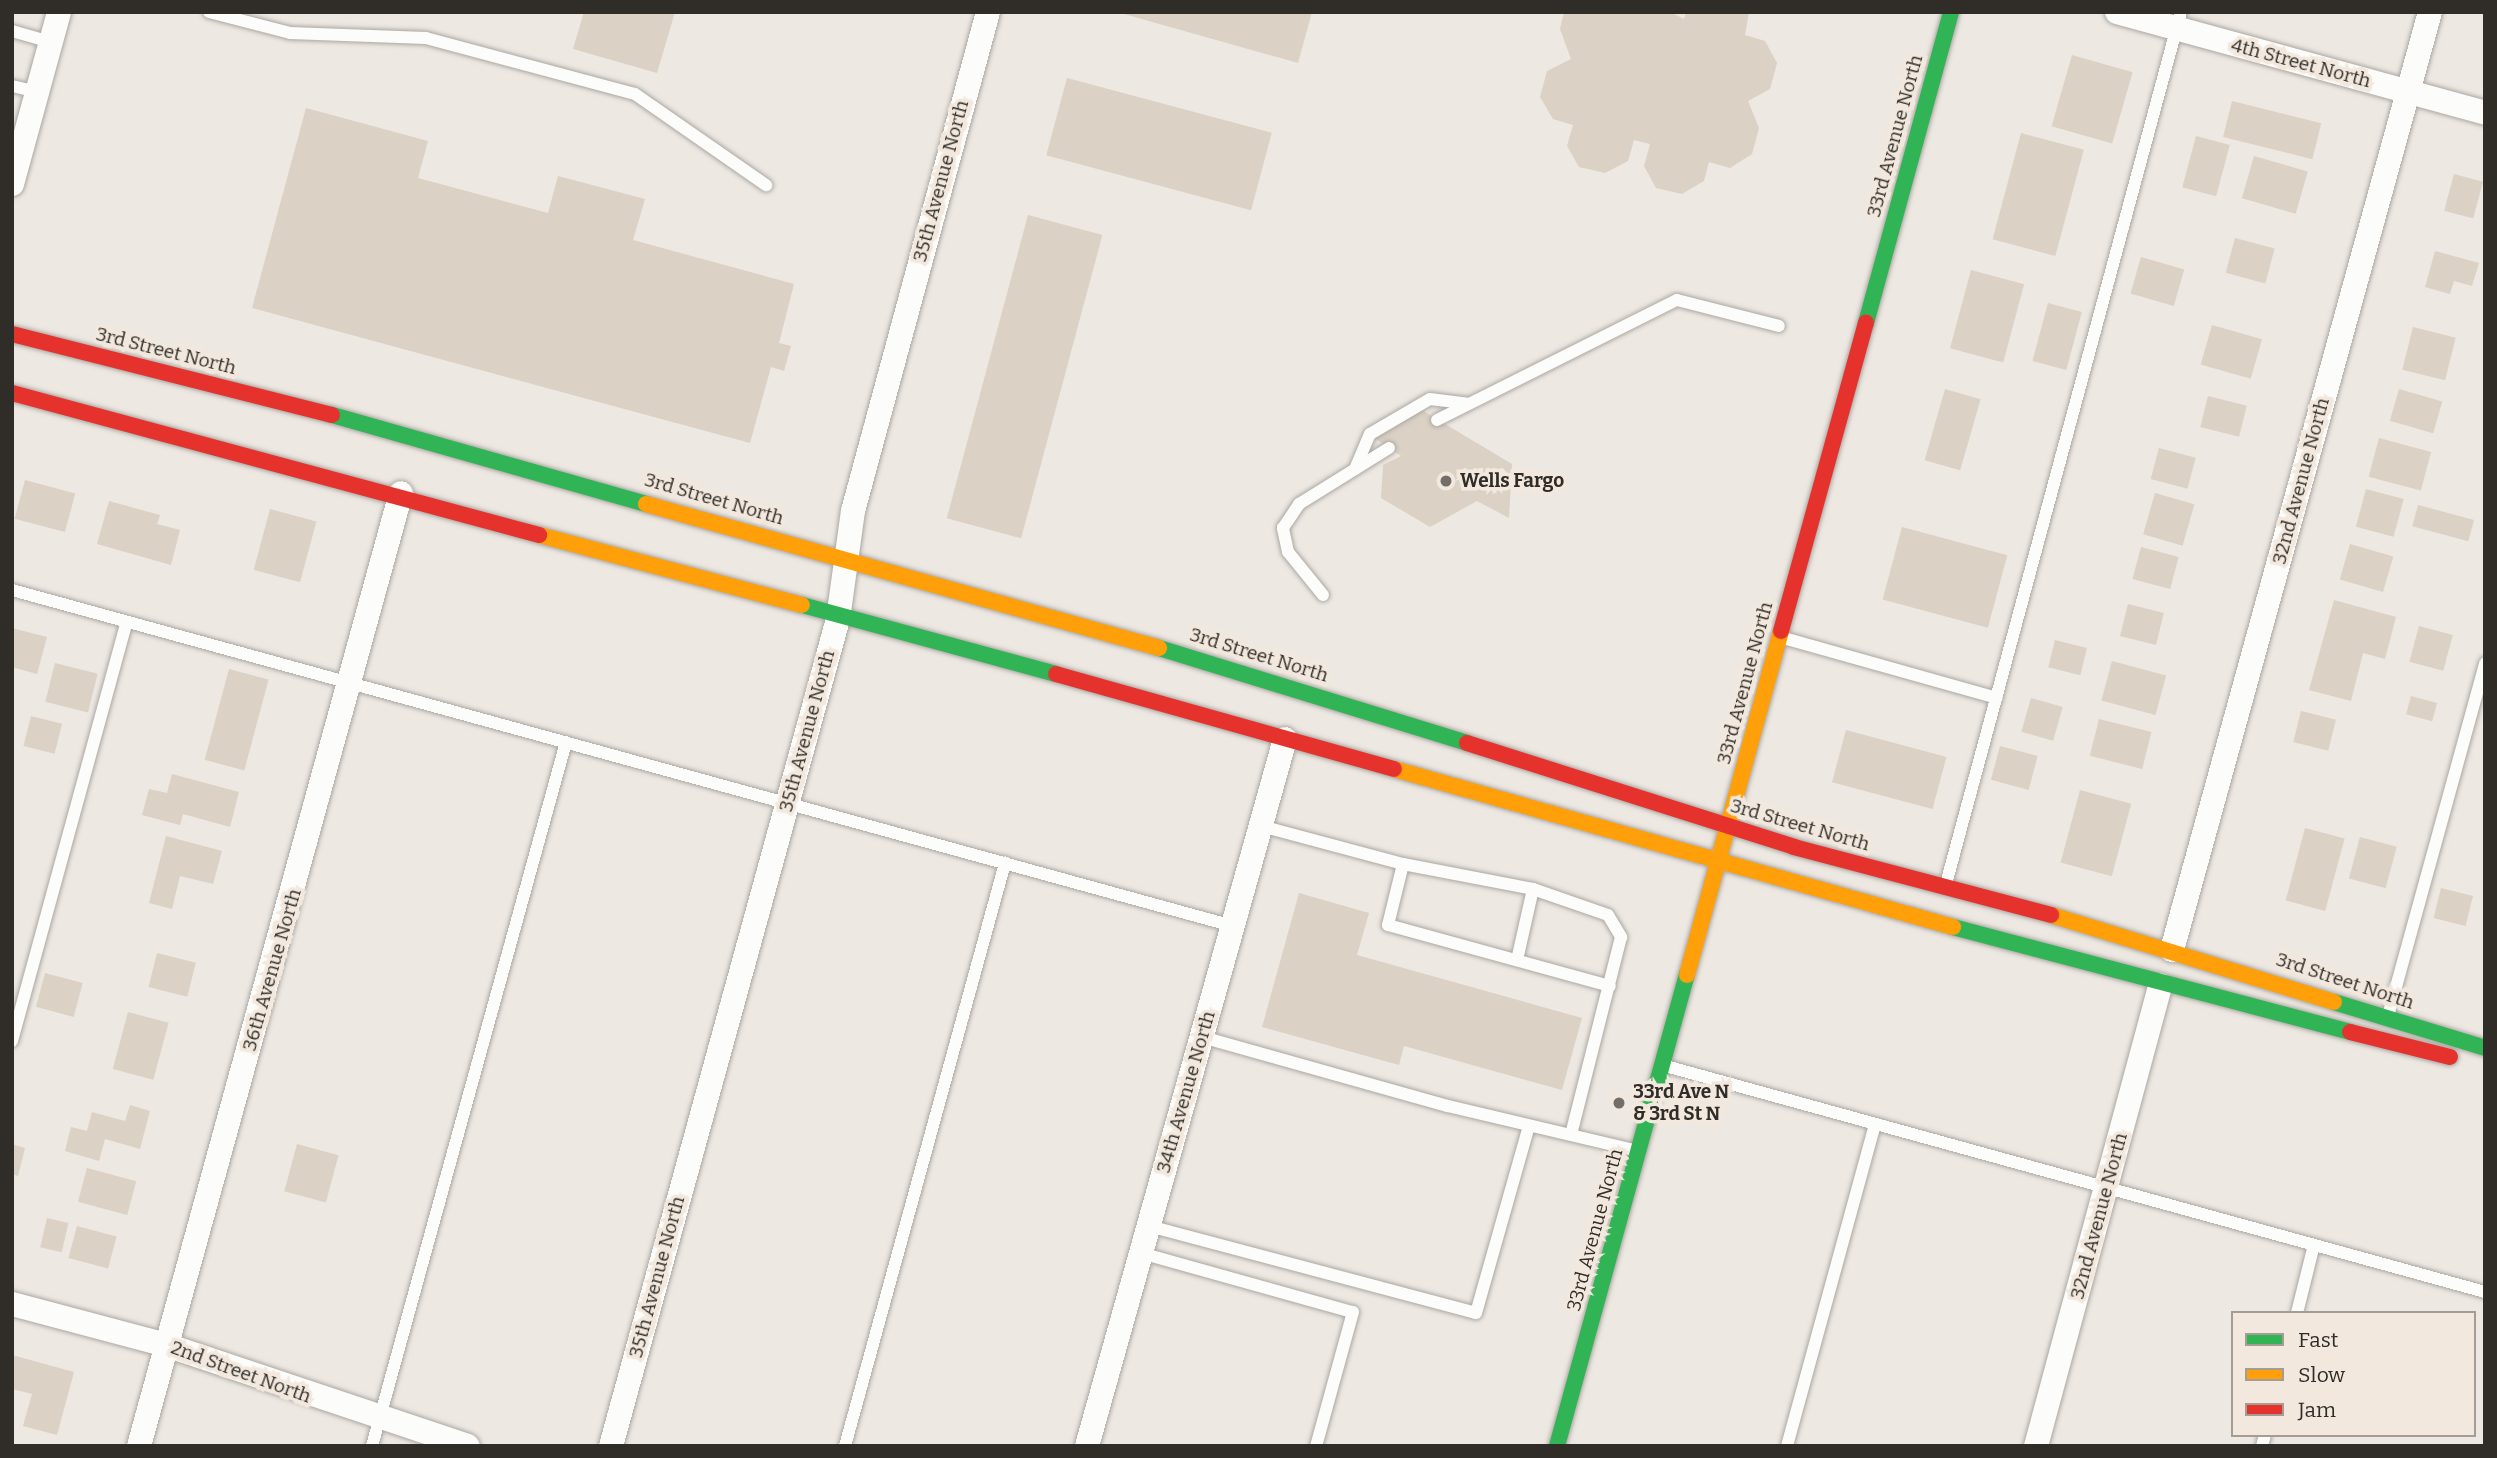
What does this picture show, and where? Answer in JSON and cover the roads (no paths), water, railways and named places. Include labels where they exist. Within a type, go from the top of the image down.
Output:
[{"type":"main road","name":"33rd Avenue North","points":[[1557,1446],[1951,12]]},
{"type":"main road","name":"3rd Street North","points":[[12,334],[282,401],[1237,670],[1728,826],[2172,950],[2485,1048]]},
{"type":"main road","points":[[12,393],[401,493],[838,619],[1285,739],[2160,985],[2485,1065]]},
{"type":"street","points":[[12,184],[59,12]]},
{"type":"street","name":"35th Avenue North","points":[[611,1446],[838,619],[842,557],[988,12]]},
{"type":"street","name":"4th Street North","points":[[2117,12],[2179,20],[2408,92],[2485,113]]},
{"type":"street","name":"32nd Avenue North","points":[[2172,950],[2430,12]]},
{"type":"street","name":"36th Avenue North","points":[[139,1446],[353,684],[401,493]]},
{"type":"street","name":"34th Avenue North","points":[[1087,1446],[1285,739]]},
{"type":"street","name":"32nd Avenue North","points":[[2036,1446],[2160,985]]},
{"type":"street","name":"2nd Street North","points":[[12,1304],[166,1345],[379,1421],[468,1446]]},
{"type":"lane","points":[[209,12],[290,33],[426,38],[635,94],[766,185]]},
{"type":"lane","points":[[1945,888],[2179,20]]},
{"type":"lane","points":[[12,31],[50,42]]},
{"type":"lane","points":[[12,86],[37,92]]},
{"type":"lane","points":[[1437,420],[1677,300],[1779,326]]},
{"type":"lane","points":[[1355,469],[1370,434],[1430,399],[1468,404]]},
{"type":"lane","points":[[1323,595],[1288,552],[1283,528],[1299,504],[1389,448]]},
{"type":"lane","points":[[12,590],[1233,926]]},
{"type":"lane","points":[[12,1041],[127,622]]},
{"type":"lane","points":[[1780,637],[1997,698]]},
{"type":"lane","points":[[2388,1016],[2485,663]]},
{"type":"lane","points":[[372,1446],[566,742]]},
{"type":"lane","points":[[1261,826],[1403,864],[1533,889],[1608,915],[1621,937],[1571,1135]]},
{"type":"lane","points":[[845,1446],[1005,863]]},
{"type":"lane","points":[[1403,864],[1388,925],[1610,986]]},
{"type":"lane","points":[[1517,960],[1533,889]]},
{"type":"lane","points":[[1202,1037],[1529,1126],[1638,1151]]},
{"type":"lane","points":[[1662,1065],[2485,1292]]},
{"type":"lane","points":[[1787,1446],[1875,1125]]},
{"type":"lane","points":[[1149,1226],[1476,1313],[1529,1126]]},
{"type":"lane","points":[[2298,1311],[2315,1245]]},
{"type":"lane","points":[[1141,1253],[1353,1312],[1316,1446]]},
{"type":"place","name":"Wells Fargo","points":[[1446,481]]},
{"type":"place","name":"33rd Ave N & 3rd St N","points":[[1619,1103]]}]
